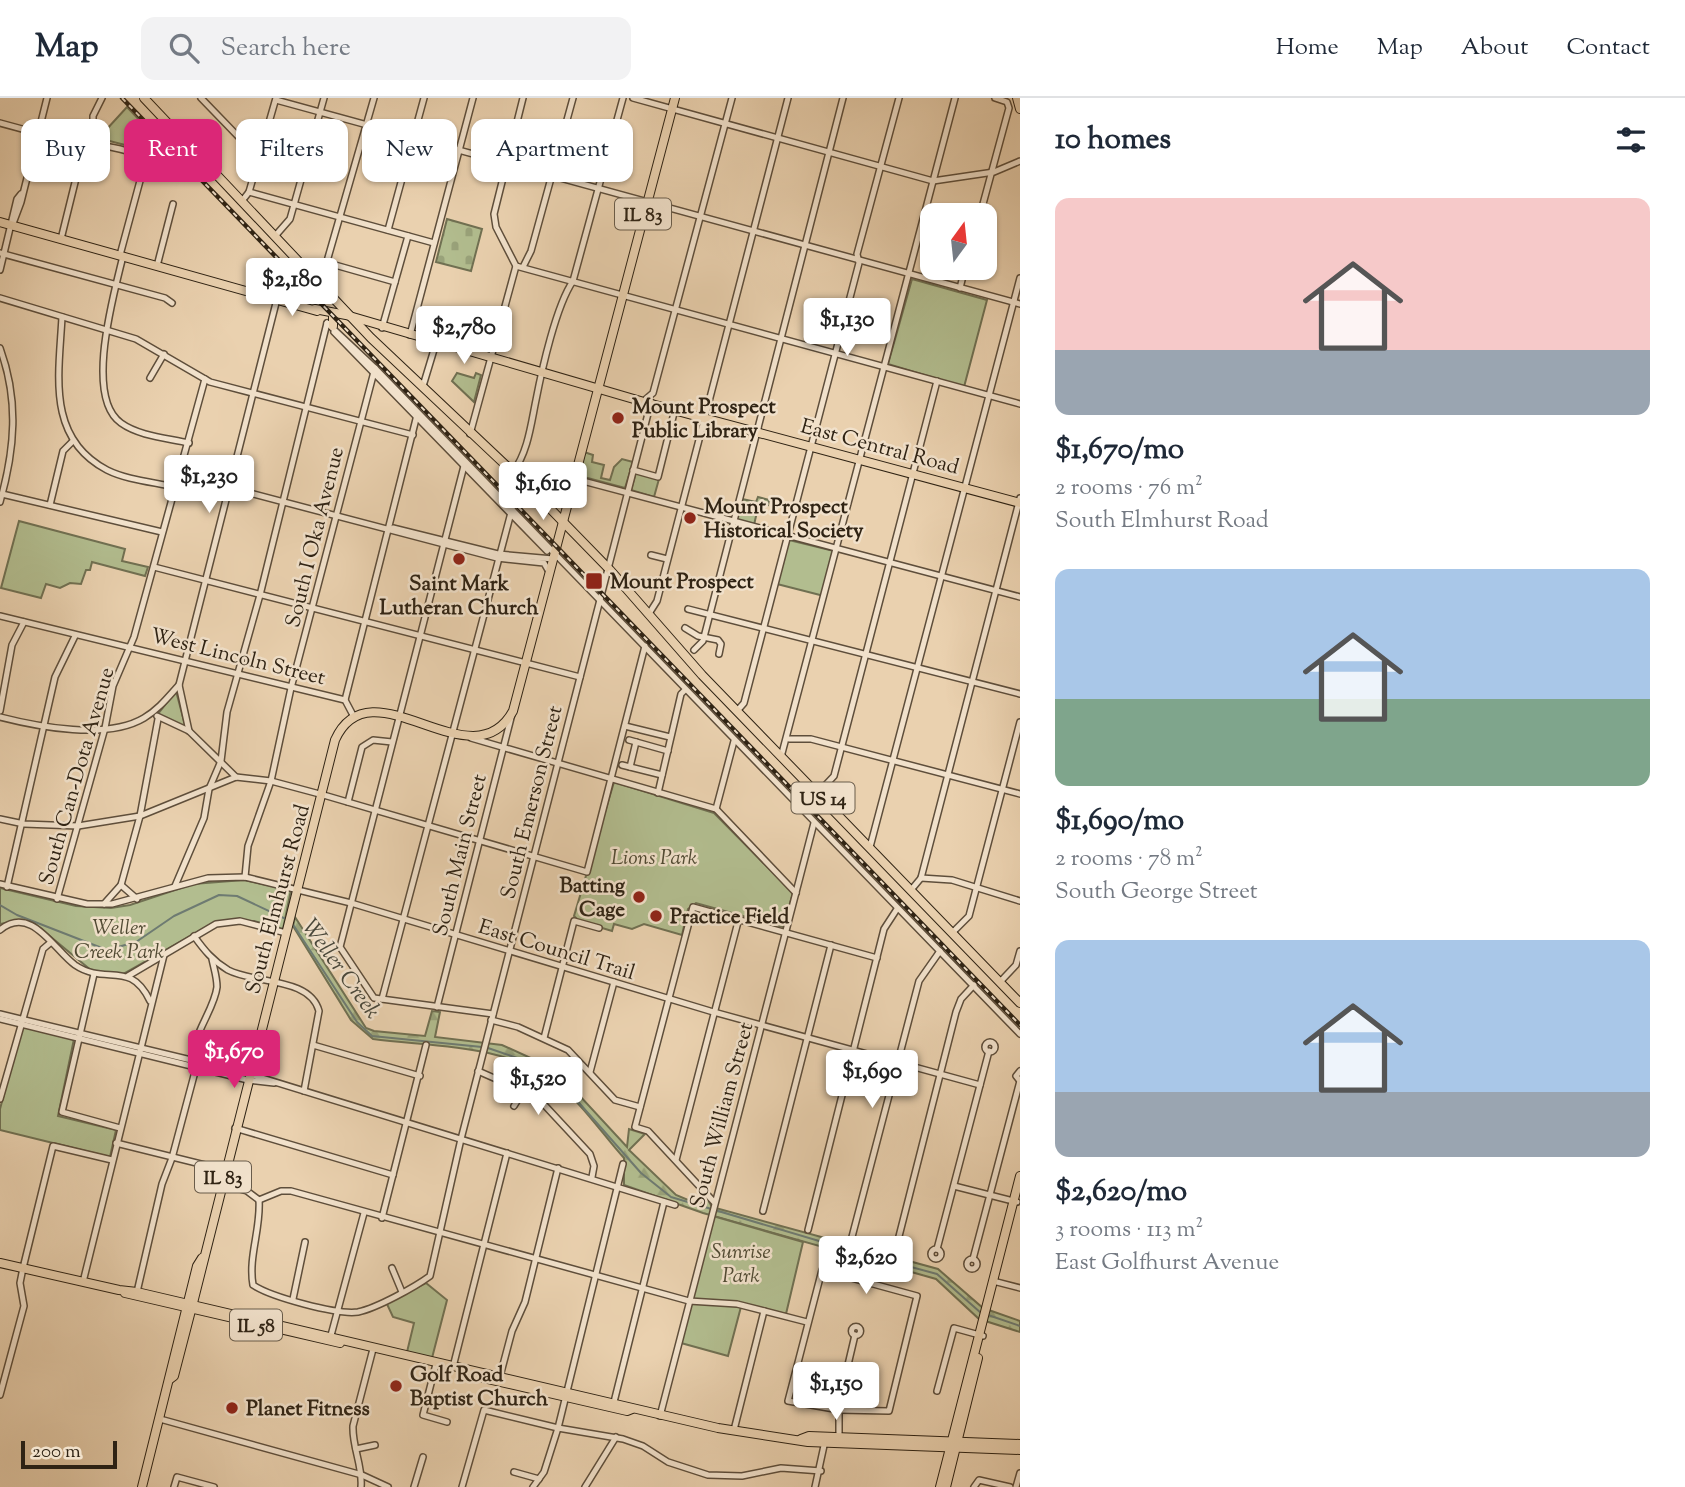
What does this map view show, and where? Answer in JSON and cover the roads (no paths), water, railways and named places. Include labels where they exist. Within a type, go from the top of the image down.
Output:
[{"type":"main road","name":"US 14","points":[[144,98],[364,323],[385,348]]},
{"type":"main road","name":"IL 83","points":[[598,388],[675,98]]},
{"type":"main road","points":[[1017,98],[1020,109]]},
{"type":"main road","name":"East Central Road","points":[[0,222],[315,309],[334,319],[354,320],[598,388],[652,399],[675,409],[1020,501]]},
{"type":"main road","name":"US 14","points":[[323,284],[334,319]]},
{"type":"main road","name":"US 14","points":[[354,320],[470,434],[513,472],[608,568],[650,612],[695,667],[1020,1003]]},
{"type":"main road","name":"South Main Street","points":[[471,738],[497,731],[513,711],[598,388]]},
{"type":"main road","points":[[354,717],[374,712],[398,716],[471,738]]},
{"type":"main road","name":"South Elmhurst Road","points":[[142,1487],[335,740],[340,730],[354,717]]},
{"type":"main road","points":[[946,1487],[958,1452],[956,1445],[1020,1176]]},
{"type":"main road","points":[[1015,1202],[1020,1192]]},
{"type":"main road","name":"IL 58","points":[[0,1263],[566,1394],[627,1411],[632,1409]]},
{"type":"main road","name":"IL 58","points":[[120,1291],[137,1292],[189,1307]]},
{"type":"main road","points":[[940,1487],[946,1459],[956,1445],[961,1427],[982,1331]]},
{"type":"main road","name":"IL 58","points":[[566,1394],[614,1402],[660,1416],[734,1431],[801,1439],[937,1447],[982,1443],[1020,1444]]},
{"type":"main road","points":[[961,1427],[965,1438],[982,1443]]},
{"type":"main road","name":"IL 58","points":[[839,1441],[1020,1450]]},
{"type":"main road","points":[[937,1447],[943,1451],[946,1459]]},
{"type":"street","points":[[41,119],[47,98]]},
{"type":"street","points":[[93,119],[102,98]]},
{"type":"street","points":[[201,98],[236,134]]},
{"type":"street","points":[[276,235],[289,221],[295,204],[324,98]]},
{"type":"street","points":[[368,119],[374,98]]},
{"type":"street","points":[[418,119],[424,98]]},
{"type":"street","points":[[410,336],[473,98]]},
{"type":"street","points":[[517,119],[523,98]]},
{"type":"street","points":[[567,119],[573,98]]},
{"type":"street","points":[[513,472],[520,464],[530,431],[543,373],[565,296],[573,281],[623,98]]},
{"type":"street","points":[[633,98],[933,181],[991,173],[1020,161]]},
{"type":"street","name":"South Emerson Street","points":[[338,1310],[357,1312],[430,1276],[441,1234],[442,1214],[482,1055],[732,98]]},
{"type":"street","points":[[650,612],[657,598],[788,98]]},
{"type":"street","points":[[694,650],[704,635],[844,98]]},
{"type":"street","points":[[737,711],[744,703],[764,628],[859,264],[857,259],[899,98]]},
{"type":"street","points":[[782,757],[789,739],[955,98]]},
{"type":"street","points":[[983,203],[1008,104],[995,98]]},
{"type":"street","points":[[270,119],[276,99],[362,123]]},
{"type":"street","points":[[0,123],[21,129]]},
{"type":"street","points":[[323,284],[362,142]]},
{"type":"street","points":[[110,148],[129,152],[140,159],[144,166],[121,256],[107,330],[103,387],[111,413],[132,429],[189,443]]},
{"type":"street","points":[[459,150],[471,153]]},
{"type":"street","points":[[0,270],[2,254],[24,182]]},
{"type":"street","points":[[61,239],[75,182]]},
{"type":"street","points":[[242,201],[251,182]]},
{"type":"street","points":[[388,230],[401,182]]},
{"type":"street","points":[[501,182],[494,214],[496,227],[518,266],[1020,404]]},
{"type":"street","points":[[470,434],[518,266],[531,252],[550,182]]},
{"type":"street","points":[[575,182],[1017,303]]},
{"type":"street","points":[[248,191],[434,243]]},
{"type":"street","points":[[157,266],[173,204]]},
{"type":"street","points":[[382,328],[408,236]]},
{"type":"street","points":[[2,254],[165,298],[172,303]]},
{"type":"street","points":[[328,263],[395,282]]},
{"type":"street","points":[[870,847],[1017,303],[1020,278]]},
{"type":"street","points":[[960,288],[962,280]]},
{"type":"street","points":[[0,298],[107,330],[164,354],[205,379],[414,435]]},
{"type":"street","points":[[189,731],[180,685],[277,299]]},
{"type":"street","points":[[62,317],[59,408],[72,442],[107,470],[175,487]]},
{"type":"street","points":[[175,886],[186,853],[204,818],[209,789],[221,761],[227,712],[260,595],[323,340],[334,319],[374,370],[464,464],[1020,1035]]},
{"type":"street","points":[[423,386],[436,343]]},
{"type":"street","points":[[0,348],[12,386],[14,414],[11,453],[0,502]]},
{"type":"street","points":[[150,378],[164,354]]},
{"type":"street","name":"South I Oka Avenue","points":[[245,877],[248,846],[271,781],[291,688],[374,370]]},
{"type":"street","name":"South Can-Dota Avenue","points":[[57,899],[105,728],[113,686],[131,648],[162,531],[181,475],[205,379]]},
{"type":"street","points":[[818,793],[834,776],[937,381]]},
{"type":"street","points":[[633,470],[658,477],[675,409]]},
{"type":"street","points":[[345,700],[419,417]]},
{"type":"street","points":[[50,505],[63,451],[72,442]]},
{"type":"street","points":[[464,464],[340,947],[370,995],[492,1017],[544,1038],[568,1050],[615,1100],[640,1107]]},
{"type":"street","points":[[549,472],[1020,597]]},
{"type":"street","points":[[181,475],[498,556],[544,563],[548,577]]},
{"type":"street","points":[[2,494],[162,531]]},
{"type":"street","points":[[911,890],[921,878],[1020,501]]},
{"type":"street","points":[[510,511],[554,557]]},
{"type":"street","points":[[382,999],[510,511]]},
{"type":"street","points":[[542,559],[545,549]]},
{"type":"street","points":[[651,555],[667,559]]},
{"type":"street","points":[[498,556],[542,559],[554,557]]},
{"type":"street","points":[[154,567],[580,677]]},
{"type":"street","points":[[688,609],[1020,694]]},
{"type":"street","name":"West Lincoln Street","points":[[0,617],[345,700],[354,717]]},
{"type":"street","points":[[0,710],[12,645],[24,622]]},
{"type":"street","points":[[685,628],[698,636],[704,635],[720,642],[719,654]]},
{"type":"street","points":[[7,887],[24,824],[55,677],[75,636]]},
{"type":"street","points":[[0,819],[24,824],[78,826],[140,816],[236,778],[271,781],[587,872],[645,648]]},
{"type":"street","points":[[0,717],[44,728],[105,728],[141,720],[180,685]]},
{"type":"street","points":[[658,793],[681,694],[685,690]]},
{"type":"street","points":[[103,904],[121,885],[140,816],[158,719],[154,711]]},
{"type":"street","name":"South Main Street","points":[[437,1007],[513,711]]},
{"type":"street","points":[[158,719],[189,731],[236,778]]},
{"type":"street","points":[[952,933],[969,916],[1020,722]]},
{"type":"street","points":[[625,726],[670,737]]},
{"type":"street","points":[[471,738],[716,809],[796,892]]},
{"type":"street","points":[[789,739],[811,739],[1020,794]]},
{"type":"street","points":[[348,802],[362,747],[373,740],[391,742]]},
{"type":"street","points":[[629,740],[668,751]]},
{"type":"street","points":[[716,809],[734,741]]},
{"type":"street","points":[[630,767],[636,742]]},
{"type":"street","points":[[622,765],[662,775]]},
{"type":"street","name":"South William Street","points":[[660,1416],[814,823]]},
{"type":"street","name":"East Council Trail","points":[[0,884],[57,899],[103,904],[138,900],[175,886],[208,878],[245,877],[351,903],[714,1012],[980,1085]]},
{"type":"street","points":[[921,878],[948,880],[1020,901]]},
{"type":"street","points":[[121,885],[138,900]]},
{"type":"street","points":[[713,1205],[648,1131],[635,1127],[695,905],[877,958]]},
{"type":"street","points":[[808,1230],[877,958],[887,922],[897,909]]},
{"type":"street","points":[[676,1160],[739,918]]},
{"type":"street","points":[[2,928],[17,923],[30,925],[38,929],[74,965],[94,974],[128,976],[216,924],[232,921],[287,930]]},
{"type":"street","points":[[544,1038],[574,921],[599,928]]},
{"type":"street","points":[[194,936],[212,959],[226,969],[306,992],[317,1003],[319,1011],[304,1091]]},
{"type":"street","points":[[0,1099],[43,949],[50,943]]},
{"type":"street","points":[[763,1211],[831,945]]},
{"type":"street","points":[[1000,982],[1016,965],[1020,951]]},
{"type":"street","points":[[842,1275],[919,981],[939,952]]},
{"type":"street","points":[[83,1282],[163,955]]},
{"type":"street","points":[[137,1292],[162,1184],[172,1158],[196,1068],[192,1060],[200,1030],[215,994],[216,974],[212,959]]},
{"type":"street","points":[[216,974],[226,969]]},
{"type":"street","points":[[94,974],[62,1112],[120,1128]]},
{"type":"street","points":[[128,976],[145,991],[150,1001]]},
{"type":"street","points":[[590,1072],[614,982]]},
{"type":"street","points":[[895,1252],[959,1004],[972,986]]},
{"type":"street","points":[[0,1017],[192,1060],[304,1091],[619,1185],[676,1205]]},
{"type":"street","points":[[313,1045],[419,1076]]},
{"type":"street","points":[[382,1218],[426,1045]]},
{"type":"street","points":[[139,1050],[196,1068],[249,1077]]},
{"type":"street","points":[[937,1249],[989,1051]]},
{"type":"street","points":[[478,1071],[537,1097],[590,1154],[594,1166],[592,1177]]},
{"type":"street","points":[[973,1259],[1020,1081],[1016,1076],[1020,1071]]},
{"type":"street","points":[[514,1106],[524,1090]]},
{"type":"street","points":[[235,1128],[393,1175]]},
{"type":"street","points":[[116,1143],[225,1170]]},
{"type":"street","points":[[0,1395],[24,1306],[20,1283],[53,1146],[112,1160]]},
{"type":"street","points":[[453,1368],[507,1153]]},
{"type":"street","points":[[533,1487],[539,1479],[558,1428],[623,1164]]},
{"type":"street","points":[[499,1379],[512,1331],[525,1302],[558,1168]]},
{"type":"street","points":[[221,1184],[247,1191],[259,1200],[260,1215],[251,1272],[253,1285],[264,1292],[338,1310]]},
{"type":"street","points":[[954,1186],[1015,1202]]},
{"type":"street","points":[[259,1200],[281,1191],[291,1191],[689,1301],[737,1304],[807,1322]]},
{"type":"street","points":[[614,1402],[664,1202]]},
{"type":"street","points":[[330,1339],[364,1213]]},
{"type":"street","points":[[293,1300],[305,1242]]},
{"type":"street","points":[[392,1268],[402,1292]]},
{"type":"street","points":[[822,1270],[842,1275],[917,1296],[889,1411],[839,1410],[788,1401],[822,1270]]},
{"type":"street","points":[[995,1282],[1020,1288]]},
{"type":"street","points":[[734,1431],[764,1311]]},
{"type":"street","points":[[937,1391],[954,1328],[982,1331]]},
{"type":"street","points":[[839,1441],[839,1410],[855,1335]]},
{"type":"street","points":[[360,1487],[362,1475],[353,1426],[373,1349]]},
{"type":"street","points":[[436,1364],[423,1415],[447,1422]]},
{"type":"street","points":[[462,1487],[484,1410],[558,1428],[616,1437],[643,1446],[678,1466],[708,1475],[741,1476],[781,1468],[821,1471]]},
{"type":"street","points":[[160,1419],[362,1475],[388,1487]]},
{"type":"street","points":[[585,1487],[616,1437]]},
{"type":"street","points":[[815,1487],[821,1471],[825,1440]]},
{"type":"street","points":[[356,1449],[375,1445]]},
{"type":"street","points":[[414,1487],[423,1457]]},
{"type":"street","points":[[514,1472],[539,1479]]},
{"type":"street","points":[[1016,1487],[1020,1473]]},
{"type":"street","points":[[174,1487],[177,1477],[214,1487]]},
{"type":"street","points":[[975,1484],[1010,1487]]},
{"type":"waterway","name":"Weller Creek","points":[[0,905],[17,915],[107,950],[136,942],[174,916],[219,895],[237,896],[288,920]]},
{"type":"waterway","name":"Weller Creek","points":[[292,923],[357,1022],[372,1036],[482,1047]]},
{"type":"waterway","name":"Weller Creek","points":[[488,1048],[523,1060],[557,1078],[641,1173],[671,1197],[846,1249]]},
{"type":"waterway","name":"Weller Creek","points":[[852,1251],[937,1274],[981,1313]]},
{"type":"waterway","name":"Weller Creek","points":[[988,1315],[1020,1326]]},
{"type":"railway","points":[[122,98],[1020,1025]]},
{"type":"place","name":"Mount Prospect Public Library","points":[[618,418]]},
{"type":"place","name":"Mount Prospect Historical Society","points":[[690,518]]},
{"type":"place","name":"Saint Mark Lutheran Church","points":[[459,559]]},
{"type":"place","name":"Mount Prospect","points":[[594,581]]},
{"type":"place","name":"Batting Cage","points":[[639,897]]},
{"type":"place","name":"Practice Field","points":[[656,916]]},
{"type":"place","name":"Golf Road Baptist Church","points":[[396,1386]]},
{"type":"place","name":"Planet Fitness","points":[[232,1408]]},
{"type":"park label","name":"Lions Park","points":[[654,857]]},
{"type":"park label","name":"Weller Creek Park","points":[[119,939]]},
{"type":"park label","name":"Sunrise Park","points":[[741,1263]]}]
